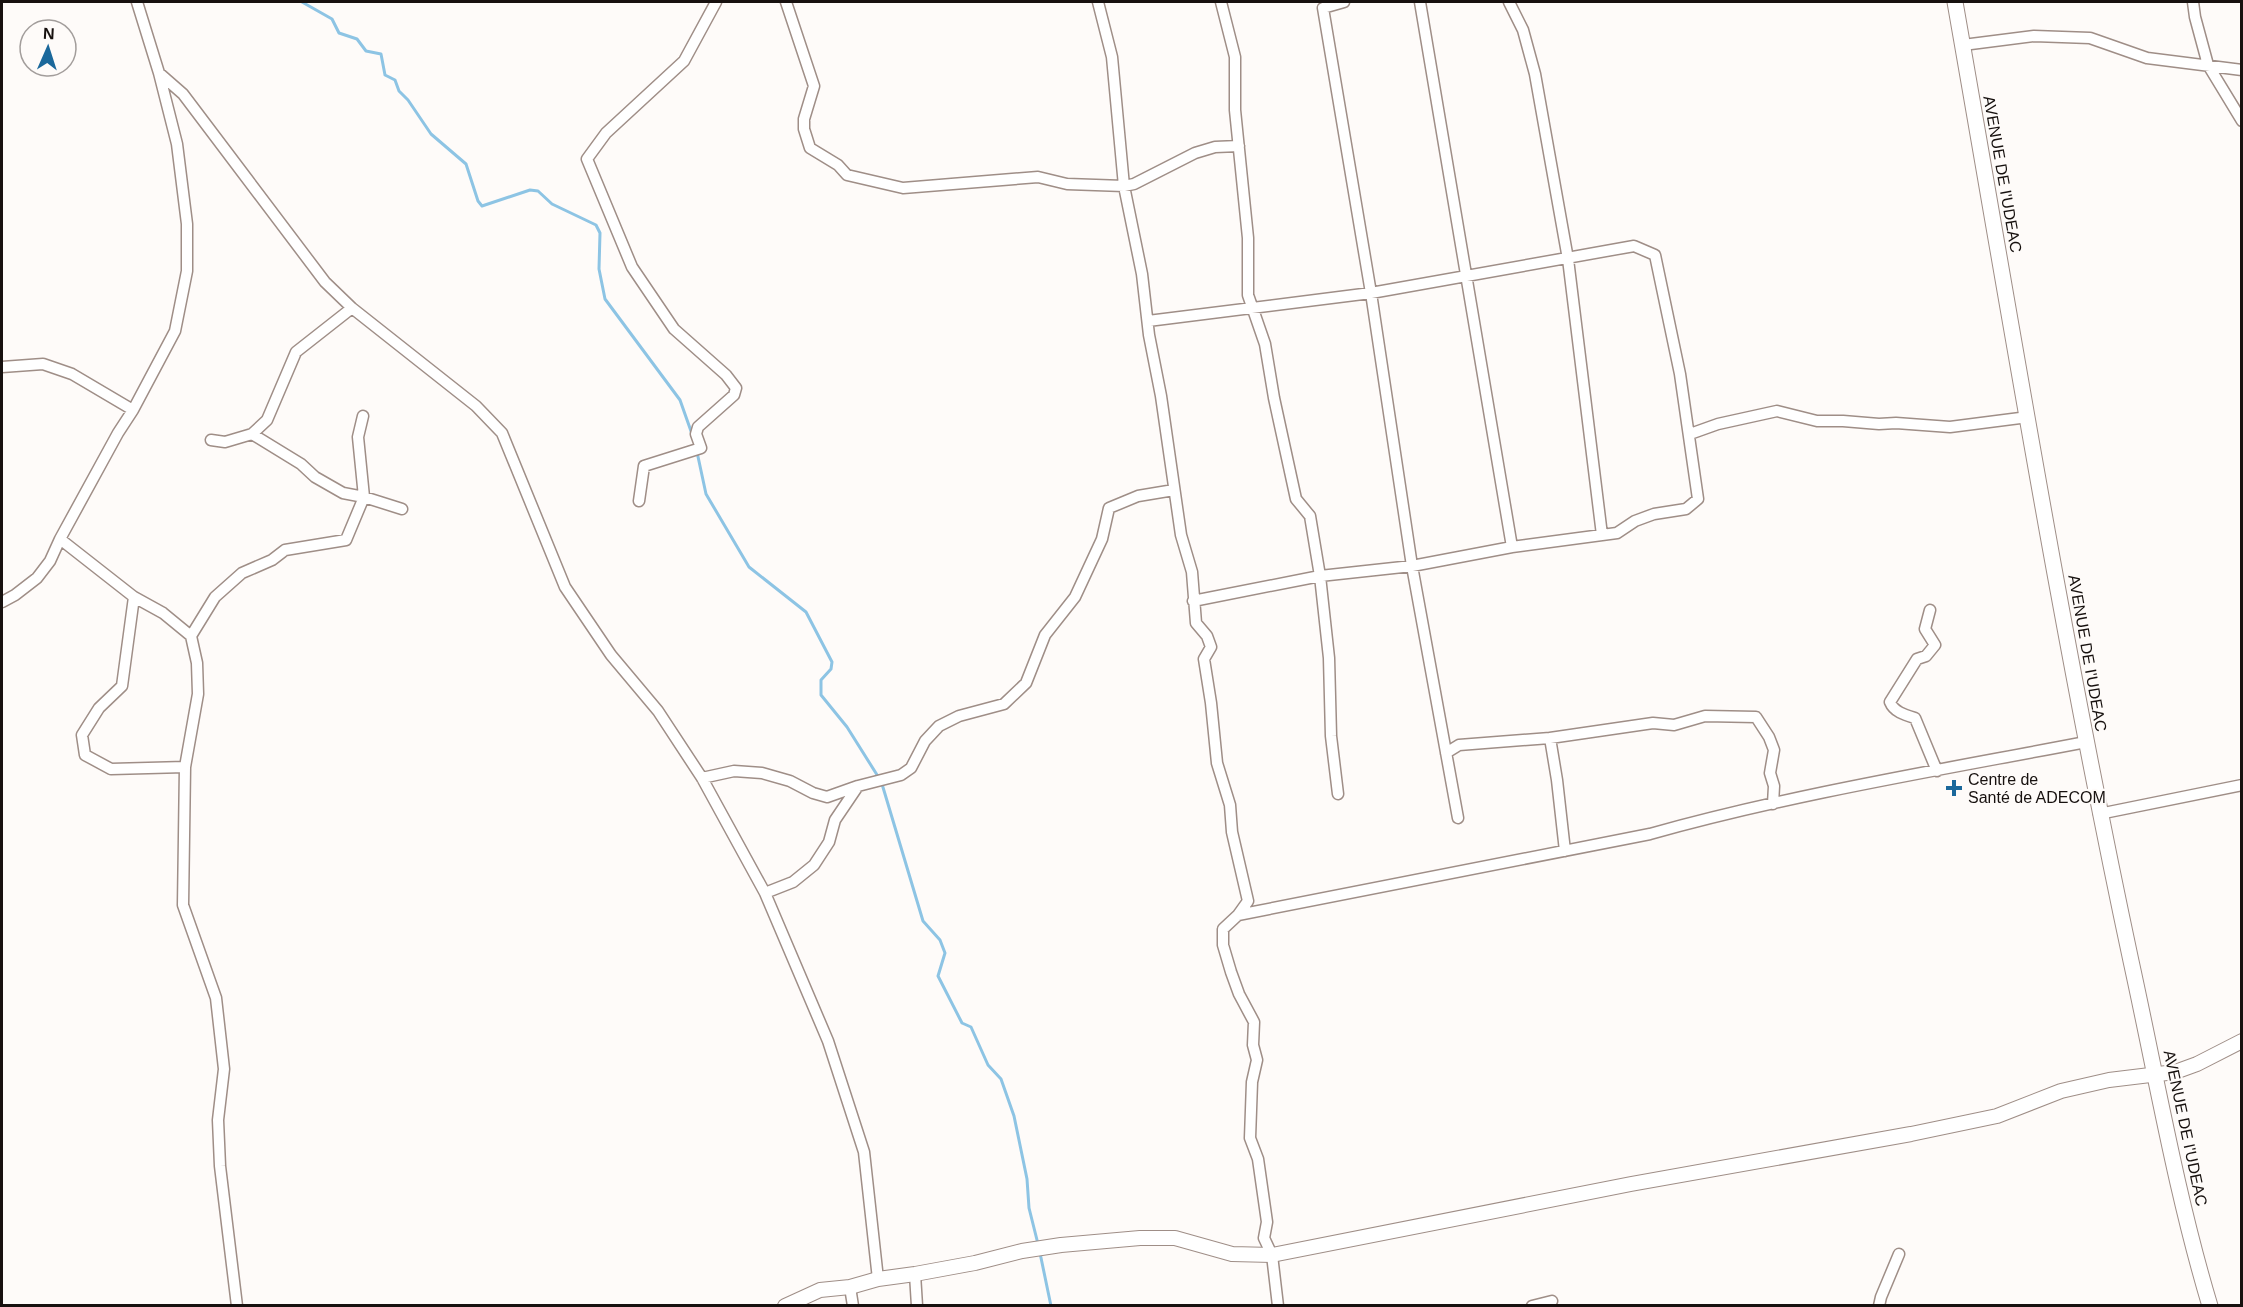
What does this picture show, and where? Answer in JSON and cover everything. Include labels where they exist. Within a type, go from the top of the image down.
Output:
[{"type":"main road","name":"AVENUE DE I'UDEAC","points":[[1955,2],[2099,814],[2188,1222],[2210,1305]]},
{"type":"street","points":[[2,602],[37,578],[50,561],[175,331],[187,271],[187,224],[177,144],[159,73],[137,2]]},
{"type":"street","points":[[639,501],[644,466],[696,449],[698,427],[734,395],[736,388],[726,375],[674,329],[632,267],[587,159],[606,133],[684,60],[716,2]]},
{"type":"street","points":[[786,2],[814,86],[804,119],[804,129],[810,148],[838,165],[847,175],[903,188],[1038,177],[1067,184],[1124,186],[1134,184],[1195,153],[1215,147],[1239,146]]},
{"type":"street","points":[[1098,2],[1112,57],[1124,186],[1142,274],[1174,490],[1180,516],[1181,535],[1192,573],[1196,622],[1207,636],[1211,647],[1204,660],[1217,763],[1230,805],[1232,832],[1248,900],[1239,915],[1223,929],[1223,945],[1239,994],[1254,1022],[1253,1045],[1257,1060],[1252,1082],[1250,1138],[1258,1159],[1267,1222],[1264,1238],[1272,1255],[1278,1305]]},
{"type":"street","points":[[1221,2],[1235,57],[1234,110],[1248,237],[1248,295],[1265,344],[1296,499],[1310,516],[1320,576],[1329,658],[1331,736],[1338,794]]},
{"type":"street","points":[[1344,2],[1323,8],[1371,293],[1412,566],[1458,818]]},
{"type":"street","points":[[1420,2],[1468,275],[1512,547]]},
{"type":"street","points":[[1509,2],[1523,30],[1533,64],[1568,260],[1602,535]]},
{"type":"street","points":[[2193,2],[2208,65],[2241,121]]},
{"type":"street","points":[[1963,45],[2034,36],[2090,38],[2146,58],[2241,70]]},
{"type":"street","points":[[159,73],[183,94],[325,282],[352,309],[476,406],[502,434],[565,587],[611,656],[658,711],[702,778],[765,893],[828,1041],[864,1152],[878,1278]]},
{"type":"street","points":[[1148,321],[1371,293],[1568,260],[1634,246],[1655,255],[1690,434],[1698,499],[1686,509],[1654,514],[1635,520],[1617,533],[1512,547],[1412,566],[1320,576],[1194,601]]},
{"type":"street","points":[[211,440],[225,442],[252,434],[267,420],[296,352],[352,309]]},
{"type":"street","points":[[2,367],[43,364],[72,374],[133,410]]},
{"type":"street","points":[[1690,434],[1718,424],[1777,411],[1817,421],[1950,427],[2028,417]]},
{"type":"street","points":[[191,636],[215,597],[242,573],[272,561],[285,550],[346,540],[364,497],[358,436],[363,416]]},
{"type":"street","points":[[252,434],[342,493],[364,497],[402,509]]},
{"type":"street","points":[[702,778],[734,771],[762,773],[790,781],[813,793],[827,797],[858,786],[902,776],[911,768],[925,741],[939,726],[959,716],[1004,704],[1026,683],[1045,634],[1075,597],[1102,539],[1109,508],[1138,496],[1174,490]]},
{"type":"street","points":[[60,539],[134,597],[164,613],[191,636],[197,663],[198,694],[185,767],[183,905],[216,998],[224,1069],[218,1120],[220,1166],[237,1305]]},
{"type":"street","points":[[134,597],[122,686],[99,708],[82,735],[85,755],[111,769],[185,767]]},
{"type":"street","points":[[1930,610],[1925,629],[1935,645],[1926,656],[1917,659],[1890,702],[1902,714],[1915,718],[1937,771]]},
{"type":"street","points":[[1446,753],[1459,745],[1550,738],[1643,724],[1674,725],[1705,716],[1756,717],[1770,737],[1774,750],[1770,773],[1774,786],[1773,804]]},
{"type":"street","points":[[1550,738],[1565,851]]},
{"type":"street","points":[[1239,915],[1650,834],[1773,804],[2086,742]]},
{"type":"street","points":[[2099,814],[2241,785]]},
{"type":"street","points":[[765,893],[793,882],[814,865],[829,842],[835,820],[858,786]]},
{"type":"street","points":[[785,1305],[820,1290],[850,1287],[878,1278],[915,1274],[1061,1245],[1140,1238],[1174,1238],[1232,1254],[1272,1255],[1631,1184],[1911,1134],[1997,1116],[2061,1091],[2109,1080],[2175,1072],[2197,1064],[2241,1041]]},
{"type":"street","points":[[1879,1305],[1899,1254]]},
{"type":"street","points":[[915,1274],[917,1305]]},
{"type":"street","points":[[850,1287],[853,1305]]},
{"type":"street","points":[[1532,1305],[1552,1301]]},
{"type":"waterway","points":[[302,2],[332,19],[339,33],[357,39],[366,51],[381,54],[385,75],[395,80],[399,91],[408,100],[431,134],[466,164],[478,201],[482,206],[530,190],[538,191],[552,204],[596,225],[600,233],[599,269],[605,299],[680,400],[692,434]]},
{"type":"waterway","points":[[697,452],[706,494],[749,567],[806,612],[832,662],[831,669],[821,680],[821,695],[847,727],[879,778]]},
{"type":"waterway","points":[[882,784],[923,921],[940,940],[945,953],[938,976],[962,1023],[971,1027],[988,1065],[1001,1079],[1014,1116],[1027,1179],[1029,1208],[1038,1244]]},
{"type":"waterway","points":[[1040,1253],[1051,1306]]},
{"type":"place","name":"Centre de Santé de ADECOM","points":[[1954,788]]}]
